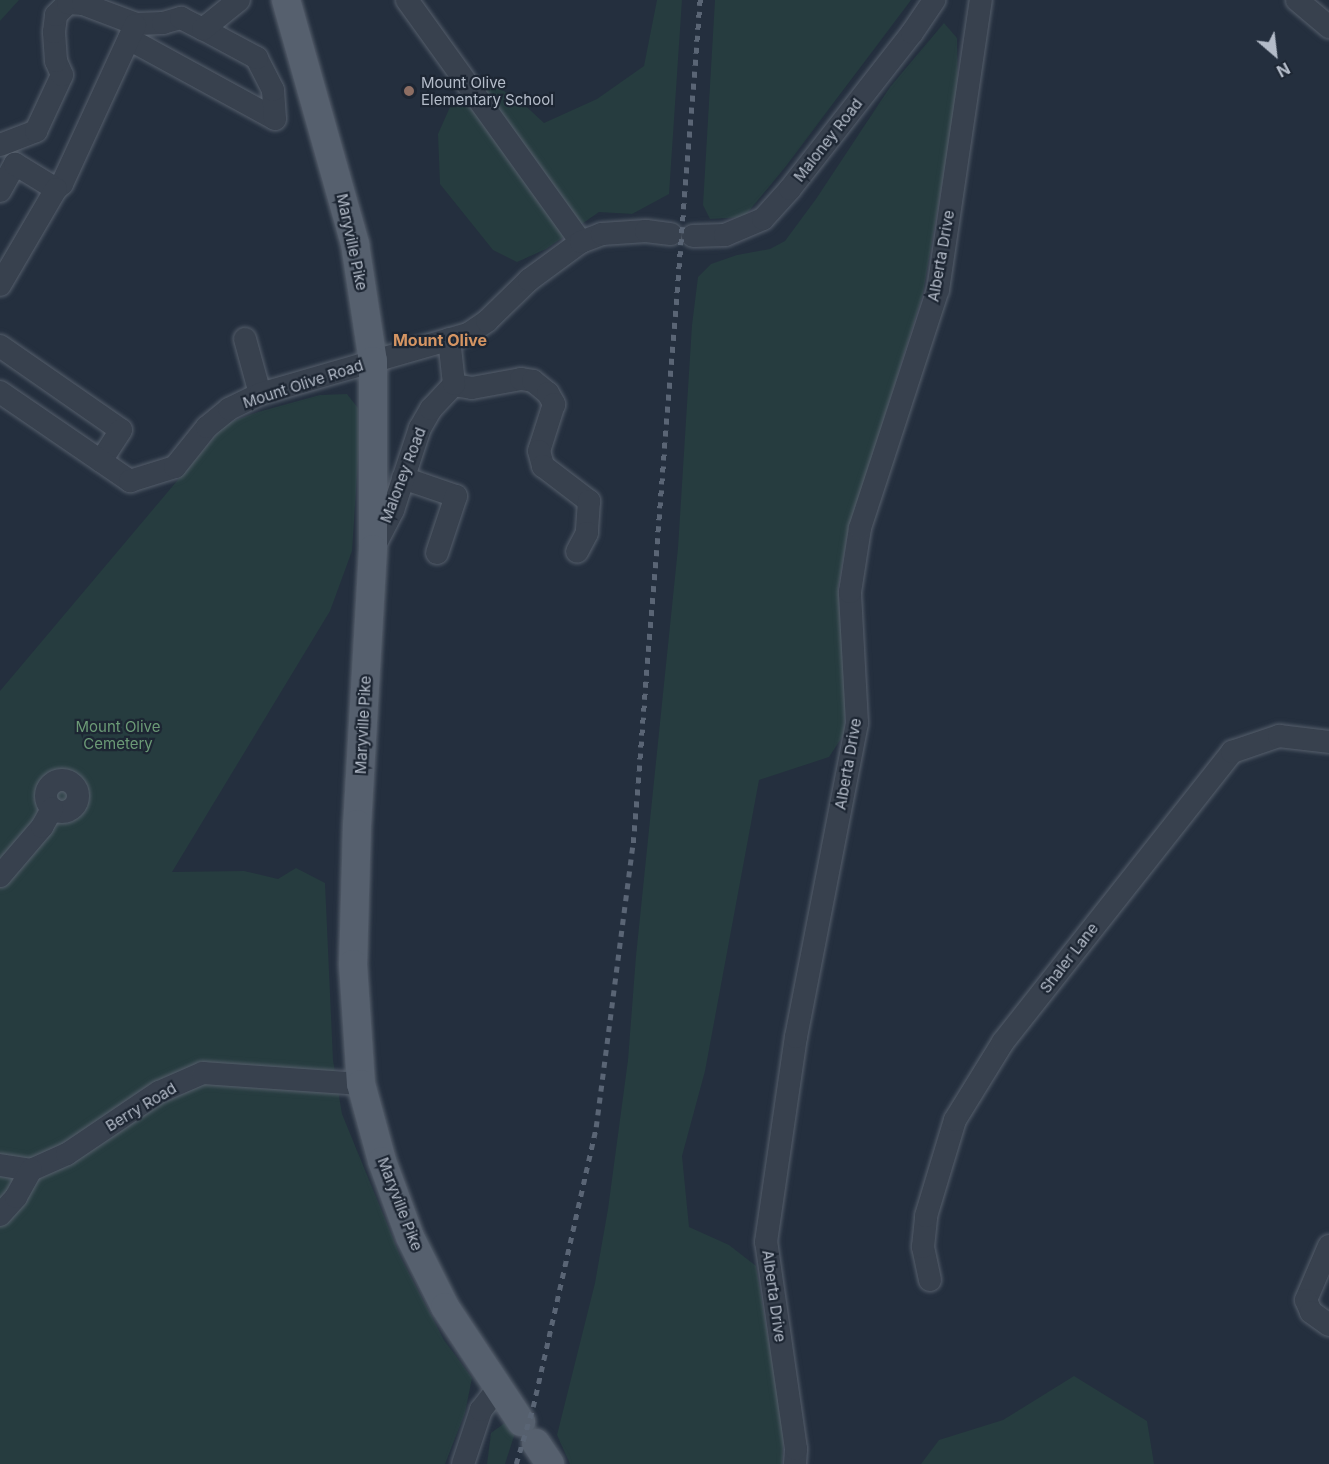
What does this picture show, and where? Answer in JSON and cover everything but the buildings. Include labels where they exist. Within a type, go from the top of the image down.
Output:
[{"type":"main road","name":"Maryville Pike","points":[[286,0],[355,244],[374,361],[373,549],[357,824],[353,964],[361,1084],[382,1161],[410,1237],[446,1307],[536,1443]]},
{"type":"street","points":[[203,29],[238,0]]},
{"type":"street","points":[[407,0],[581,242]]},
{"type":"street","name":"Maloney Road","points":[[693,236],[725,235],[763,219],[912,33],[934,0]]},
{"type":"street","name":"Alberta Drive","points":[[795,1464],[796,1449],[766,1242],[796,1037],[857,723],[850,592],[860,528],[938,290],[981,0]]},
{"type":"street","points":[[1297,0],[1329,27]]},
{"type":"street","points":[[0,145],[36,131],[62,75],[56,61],[54,33],[56,15],[68,3],[83,4],[133,32],[276,119],[273,90],[256,58],[181,18],[133,32],[62,184],[56,189],[0,285]]},
{"type":"street","points":[[0,191],[15,164],[56,189]]},
{"type":"street","points":[[374,361],[468,334],[487,321],[529,280],[581,242],[602,234],[646,231],[670,234]]},
{"type":"street","points":[[245,339],[260,394]]},
{"type":"street","points":[[449,339],[453,385],[472,388],[521,379],[533,381],[548,393],[554,404],[539,451],[543,466],[589,501],[587,533],[577,552]]},
{"type":"street","points":[[0,346],[120,430],[101,461]]},
{"type":"street","name":"Mount Olive Road","points":[[0,392],[129,481],[175,467],[207,427],[229,409],[260,394],[374,361]]},
{"type":"street","name":"Maloney Road","points":[[373,549],[393,510],[420,428],[430,410],[453,385]]},
{"type":"street","points":[[403,478],[456,496],[437,553]]},
{"type":"street","name":"Shaler Lane","points":[[930,1280],[923,1247],[927,1216],[955,1120],[1003,1042],[1232,752],[1279,736],[1329,742]]},
{"type":"street","points":[[0,860],[34,821],[52,809],[42,827],[0,876]]},
{"type":"street","name":"Berry Road","points":[[31,1170],[67,1154],[159,1092],[203,1073],[361,1084]]},
{"type":"street","points":[[0,1165],[31,1170],[16,1197],[0,1215]]},
{"type":"street","points":[[1329,1246],[1307,1293],[1311,1311],[1329,1325]]},
{"type":"street","points":[[463,1464],[481,1410],[498,1388]]},
{"type":"green space","points":[[0,0],[19,0],[0,21]]},
{"type":"green space","points":[[657,0],[682,0],[669,194],[632,214],[599,212],[546,249],[517,262],[493,250],[440,184],[438,134],[450,107],[492,85],[517,98],[544,123],[597,99],[644,66]]},
{"type":"green space","points":[[715,0],[911,0],[786,166],[744,217],[710,219],[703,205]]},
{"type":"green space","points":[[944,23],[957,38],[958,91],[923,293],[847,537],[838,588],[847,693],[844,734],[829,757],[759,780],[705,1071],[682,1156],[689,1227],[729,1245],[756,1266],[784,1432],[782,1464],[570,1464],[557,1435],[595,1283],[608,1209],[628,1060],[636,956],[678,548],[692,325],[698,277],[711,264],[737,255],[770,249],[785,241],[816,199],[890,87]]},
{"type":"green space","name":"Mount Olive Cemetery","points":[[347,394],[358,408],[359,446],[352,551],[330,611],[172,872],[244,871],[278,879],[296,868],[325,883],[333,1060],[342,1114],[401,1258],[444,1340],[472,1378],[465,1413],[445,1464],[0,1464],[0,691],[225,424],[258,412],[320,395]]},
{"type":"green space","points":[[1074,1376],[1147,1421],[1154,1464],[921,1464],[939,1440],[1003,1420]]},
{"type":"green space","points":[[506,1422],[515,1433],[505,1464],[487,1464],[491,1433]]},
{"type":"railway","points":[[516,1464],[533,1407],[596,1127],[633,843],[700,0]]},
{"type":"place","name":"Mount Olive Elementary School","points":[[409,91]]},
{"type":"district","name":"Mount Olive","points":[[440,340]]}]
